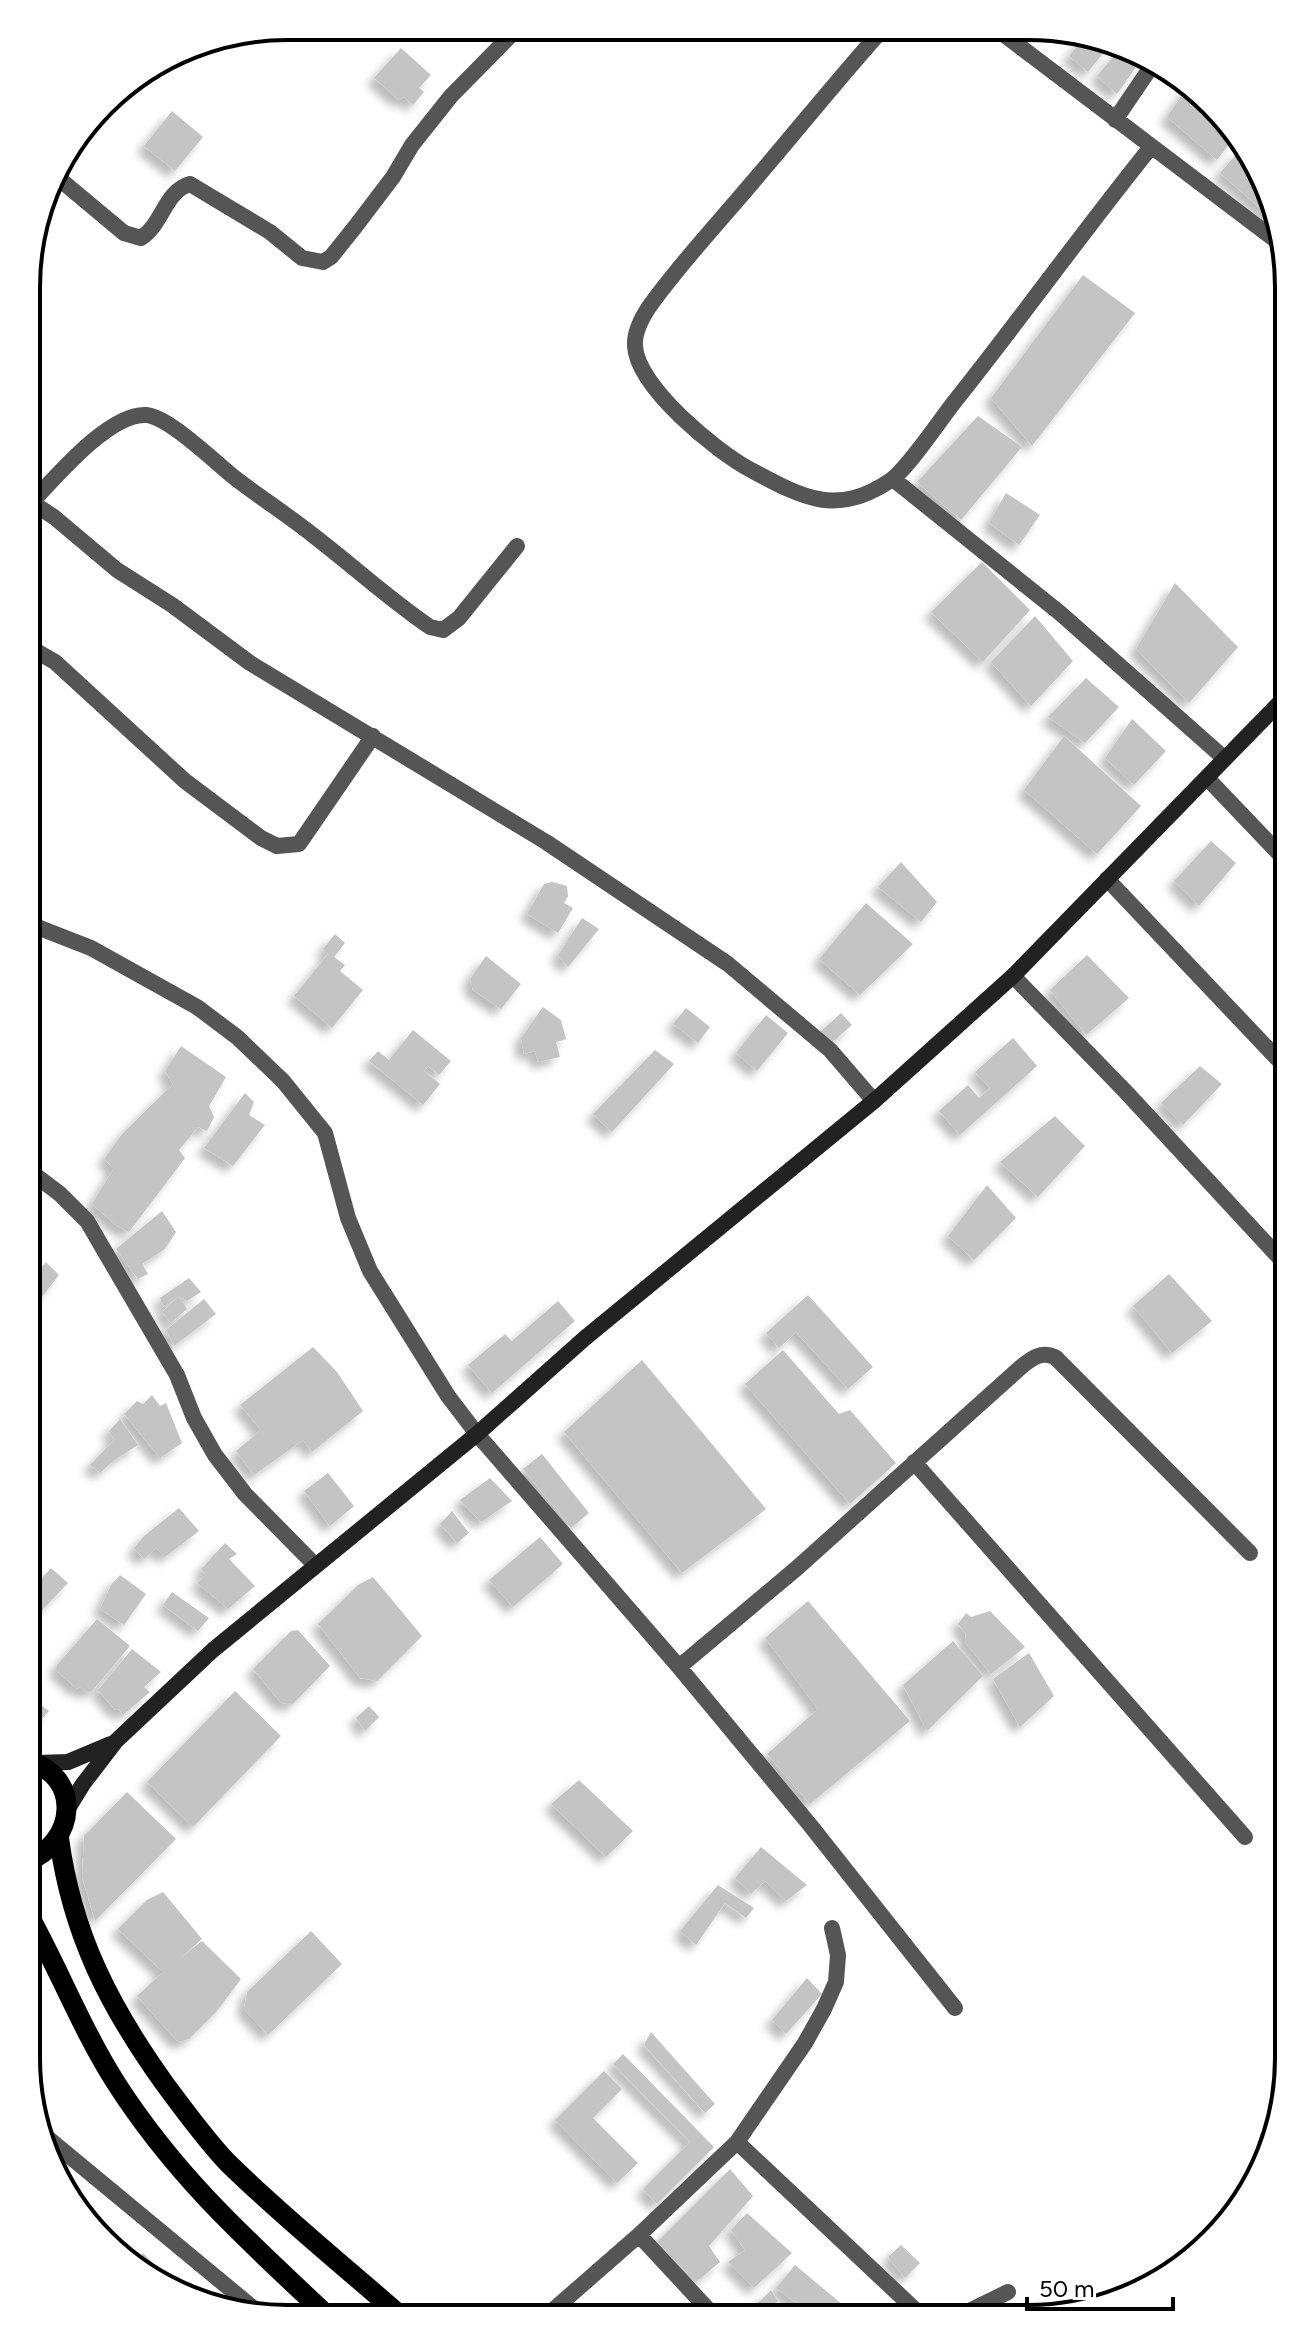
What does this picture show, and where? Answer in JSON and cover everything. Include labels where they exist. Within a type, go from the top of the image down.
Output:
[{"type":"main road","points":[[40,1768],[58,1782],[67,1810],[59,1838],[51,1849],[40,1855]]},
{"type":"main road","points":[[59,1838],[66,1879],[83,1941],[119,2016],[147,2059],[227,2161],[389,2305]]},
{"type":"main road","points":[[40,1938],[85,2027],[140,2119],[214,2209],[310,2305]]},
{"type":"street","points":[[873,40],[648,308],[637,328],[635,345],[639,367],[662,398],[703,436],[749,469],[818,501],[837,503],[855,499],[893,479],[1024,315],[1100,209],[1151,147]]},
{"type":"street","points":[[1011,40],[1269,235]]},
{"type":"street","points":[[64,182],[124,233],[141,238],[152,228],[181,187],[190,184],[270,232],[302,258],[323,262],[331,257],[355,227],[393,177],[412,145],[451,96],[506,41]]},
{"type":"street","points":[[1115,120],[1148,72]]},
{"type":"street","points":[[40,492],[101,435],[126,418],[147,415],[179,431],[271,506],[315,536],[367,581],[430,627],[443,630],[459,618],[517,546]]},
{"type":"street","points":[[893,479],[1060,613],[1224,758]]},
{"type":"street","points":[[40,508],[117,570],[172,605],[250,663],[546,842],[728,964],[830,1050],[874,1101]]},
{"type":"street","points":[[40,653],[55,662],[185,781],[261,838],[277,846],[299,844],[373,736]]},
{"type":"street","points":[[67,1810],[116,1741],[213,1650],[477,1434],[585,1338],[874,1101],[1013,976],[1275,707]]},
{"type":"street","points":[[1207,778],[1275,849]]},
{"type":"street","points":[[1107,879],[1275,1056]]},
{"type":"street","points":[[40,928],[91,948],[197,1007],[237,1037],[283,1081],[325,1133],[348,1218],[370,1271],[448,1396],[810,1825],[955,2008]]},
{"type":"street","points":[[1013,976],[1274,1252]]},
{"type":"street","points":[[40,1179],[87,1221],[177,1375],[194,1418],[215,1455],[245,1494],[315,1565]]},
{"type":"street","points":[[679,1667],[797,1568],[1021,1367],[1035,1356],[1047,1353],[1055,1357],[1250,1553]]},
{"type":"street","points":[[914,1462],[1245,1837]]},
{"type":"street","points":[[40,1762],[68,1762],[116,1741]]},
{"type":"street","points":[[559,2305],[639,2235],[737,2142],[805,2043],[836,1982],[838,1955],[832,1928]]},
{"type":"street","points":[[737,2142],[910,2305]]},
{"type":"street","points":[[56,2145],[245,2301]]},
{"type":"street","points":[[639,2235],[704,2305]]},
{"type":"street","points":[[982,2305],[1008,2292]]},
{"type":"building","points":[[1078,45],[1104,52],[1088,72],[1069,56]]},
{"type":"building","points":[[401,48],[431,75],[419,88],[424,92],[413,105],[404,97],[399,100],[374,78]]},
{"type":"building","points":[[1114,56],[1137,65],[1117,94],[1097,76]]},
{"type":"building","points":[[1182,95],[1214,124],[1229,144],[1217,160],[1167,117]]},
{"type":"building","points":[[172,111],[203,137],[175,171],[144,146]]},
{"type":"building","points":[[1236,155],[1250,178],[1263,210],[1220,173]]},
{"type":"building","points":[[1083,275],[1135,313],[1032,446],[991,398]]},
{"type":"building","points":[[978,416],[1022,447],[961,520],[917,482]]},
{"type":"building","points":[[1006,493],[1040,515],[1019,545],[989,523]]},
{"type":"building","points":[[982,562],[1030,610],[983,662],[931,612]]},
{"type":"building","points":[[1175,583],[1238,647],[1189,703],[1136,649]]},
{"type":"building","points":[[1035,616],[1073,661],[1031,706],[991,662]]},
{"type":"building","points":[[1086,678],[1119,707],[1085,743],[1048,717]]},
{"type":"building","points":[[1132,719],[1166,751],[1134,785],[1105,758]]},
{"type":"building","points":[[1064,736],[1141,806],[1097,854],[1024,790]]},
{"type":"building","points":[[1211,841],[1236,863],[1199,906],[1174,881]]},
{"type":"building","points":[[901,862],[937,902],[921,922],[878,887]]},
{"type":"building","points":[[552,882],[567,886],[568,896],[564,903],[573,908],[558,933],[527,914],[544,884]]},
{"type":"building","points":[[866,903],[913,944],[860,995],[819,959]]},
{"type":"building","points":[[582,918],[599,929],[568,967],[558,955]]},
{"type":"building","points":[[335,934],[345,943],[334,957],[345,965],[340,971],[363,990],[332,1028],[294,996],[328,954],[323,949]]},
{"type":"building","points":[[1087,955],[1129,998],[1086,1035],[1050,990]]},
{"type":"building","points":[[486,956],[521,984],[501,1009],[473,990],[470,979]]},
{"type":"building","points":[[543,1007],[561,1020],[566,1039],[556,1042],[560,1057],[538,1062],[535,1051],[524,1054],[521,1038]]},
{"type":"building","points":[[686,1008],[710,1027],[698,1043],[673,1024]]},
{"type":"building","points":[[841,1013],[852,1025],[829,1045],[819,1033]]},
{"type":"building","points":[[766,1015],[788,1033],[757,1071],[736,1053]]},
{"type":"building","points":[[413,1030],[451,1061],[439,1075],[428,1066],[424,1071],[440,1084],[423,1105],[369,1061],[378,1051],[389,1060]]},
{"type":"building","points":[[1013,1038],[1037,1066],[960,1135],[939,1111],[968,1085],[979,1098],[990,1088],[975,1072]]},
{"type":"building","points":[[181,1046],[226,1077],[209,1106],[214,1117],[207,1131],[198,1127],[179,1150],[185,1158],[129,1232],[117,1226],[92,1204],[114,1168],[104,1159],[122,1134],[173,1084],[165,1071]]},
{"type":"building","points":[[655,1050],[674,1064],[612,1132],[593,1114]]},
{"type":"building","points":[[1200,1066],[1222,1084],[1183,1125],[1161,1103]]},
{"type":"building","points":[[245,1093],[254,1102],[249,1115],[265,1125],[233,1166],[204,1148]]},
{"type":"building","points":[[1055,1116],[1085,1146],[1038,1197],[1000,1162]]},
{"type":"building","points":[[987,1185],[1016,1218],[974,1260],[948,1236]]},
{"type":"building","points":[[162,1211],[176,1232],[165,1249],[142,1264],[148,1274],[138,1279],[116,1249]]},
{"type":"building","points":[[46,1262],[59,1275],[40,1299],[40,1269]]},
{"type":"building","points":[[1169,1274],[1212,1321],[1172,1353],[1133,1306]]},
{"type":"building","points":[[189,1278],[201,1292],[187,1301],[179,1296],[164,1307],[160,1298]]},
{"type":"building","points":[[808,1295],[873,1367],[848,1389],[796,1332],[779,1348],[766,1333]]},
{"type":"building","points":[[179,1296],[187,1309],[171,1323],[162,1312]]},
{"type":"building","points":[[204,1299],[216,1314],[174,1346],[166,1330]]},
{"type":"building","points":[[558,1301],[575,1321],[492,1393],[468,1365],[505,1334],[512,1341]]},
{"type":"building","points":[[313,1347],[337,1372],[363,1411],[312,1452],[303,1440],[254,1475],[236,1451],[261,1430],[240,1405]]},
{"type":"building","points":[[783,1350],[839,1414],[850,1410],[896,1463],[850,1504],[745,1384]]},
{"type":"building","points":[[642,1360],[766,1509],[682,1573],[564,1432]]},
{"type":"building","points":[[152,1395],[160,1406],[166,1403],[182,1443],[160,1458],[124,1414],[137,1401],[143,1404]]},
{"type":"building","points":[[120,1419],[138,1445],[100,1473],[90,1465],[114,1440],[109,1431]]},
{"type":"building","points":[[542,1454],[589,1513],[571,1528],[523,1469]]},
{"type":"building","points":[[328,1473],[354,1506],[330,1526],[304,1491]]},
{"type":"building","points":[[490,1478],[512,1501],[481,1522],[460,1500]]},
{"type":"building","points":[[179,1508],[199,1531],[165,1557],[156,1548],[144,1559],[134,1548]]},
{"type":"building","points":[[452,1511],[469,1533],[457,1543],[440,1524]]},
{"type":"building","points":[[540,1537],[563,1564],[513,1607],[489,1580]]},
{"type":"building","points":[[225,1543],[237,1554],[229,1559],[255,1586],[228,1609],[197,1583],[206,1575],[201,1569]]},
{"type":"building","points":[[51,1568],[68,1583],[40,1612],[40,1576],[42,1578]]},
{"type":"building","points":[[120,1575],[146,1594],[124,1625],[100,1609],[111,1585]]},
{"type":"building","points":[[373,1577],[422,1636],[377,1681],[360,1678],[318,1624],[358,1585]]},
{"type":"building","points":[[172,1592],[209,1618],[198,1631],[163,1605]]},
{"type":"building","points":[[808,1601],[910,1721],[810,1804],[767,1754],[818,1709],[765,1638]]},
{"type":"building","points":[[990,1611],[1025,1647],[991,1674],[965,1642],[966,1634],[958,1624],[966,1613],[971,1617]]},
{"type":"building","points":[[97,1619],[130,1646],[92,1691],[84,1691],[80,1687],[77,1689],[56,1670]]},
{"type":"building","points":[[298,1630],[330,1666],[293,1704],[281,1703],[253,1669],[291,1631]]},
{"type":"building","points":[[953,1641],[983,1676],[927,1731],[903,1685]]},
{"type":"building","points":[[132,1649],[161,1672],[144,1687],[150,1692],[123,1715],[98,1690]]},
{"type":"building","points":[[1029,1653],[1054,1696],[1020,1727],[993,1679]]},
{"type":"building","points":[[235,1691],[281,1736],[193,1827],[147,1782]]},
{"type":"building","points":[[40,1704],[49,1711],[40,1721]]},
{"type":"building","points":[[369,1706],[379,1717],[365,1731],[356,1718]]},
{"type":"building","points":[[579,1780],[633,1831],[606,1857],[551,1804]]},
{"type":"building","points":[[127,1792],[176,1839],[95,1921],[82,1877],[84,1836]]},
{"type":"building","points":[[761,1847],[807,1885],[786,1901],[765,1881],[751,1894],[735,1878]]},
{"type":"building","points":[[718,1885],[754,1908],[746,1918],[725,1903],[696,1945],[680,1931]]},
{"type":"building","points":[[163,1892],[202,1939],[178,1960],[202,1941],[241,1979],[217,2011],[189,2039],[178,2042],[137,1996],[163,1972],[118,1929],[147,1900]]},
{"type":"building","points":[[311,1931],[342,1964],[268,2035],[244,2009],[247,1992]]},
{"type":"building","points":[[807,1978],[822,1994],[786,2034],[772,2020]]},
{"type":"building","points":[[651,2032],[715,2104],[705,2113],[644,2045]]},
{"type":"building","points":[[623,2054],[714,2147],[657,2204],[643,2189],[690,2142],[613,2064]]},
{"type":"building","points":[[604,2071],[622,2089],[593,2118],[638,2163],[617,2183],[555,2120]]},
{"type":"building","points":[[730,2169],[753,2196],[709,2246],[720,2262],[696,2282],[657,2242]]},
{"type":"building","points":[[747,2213],[792,2253],[754,2288],[728,2262],[745,2250],[731,2230]]},
{"type":"building","points":[[901,2245],[920,2263],[905,2278],[888,2257]]},
{"type":"building","points":[[143,2253],[160,2270],[140,2256]]},
{"type":"building","points":[[795,2265],[843,2305],[799,2305],[776,2288]]},
{"type":"building","points":[[771,2290],[778,2301],[774,2305],[756,2305]]}]
